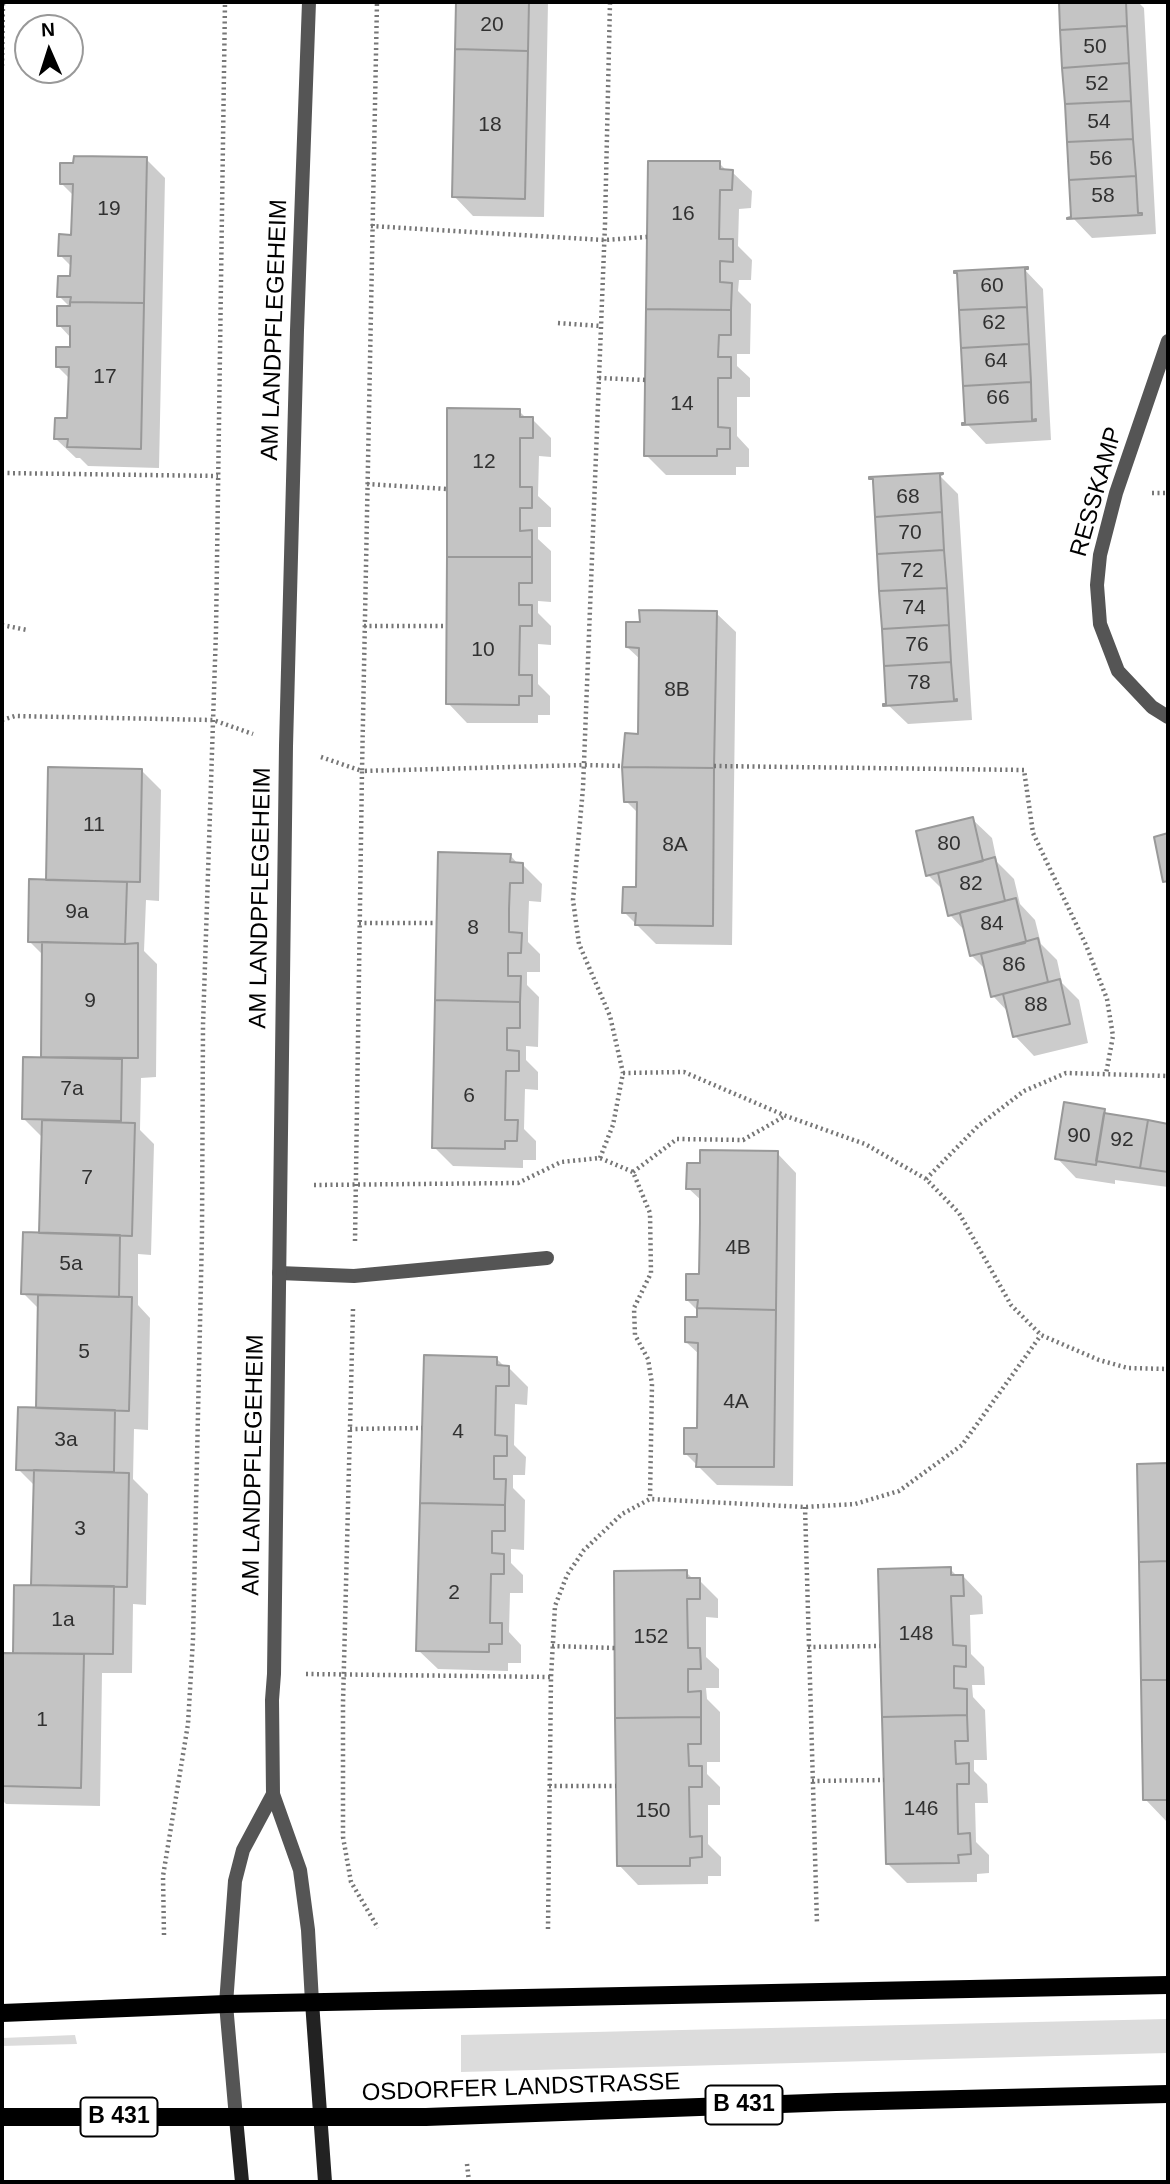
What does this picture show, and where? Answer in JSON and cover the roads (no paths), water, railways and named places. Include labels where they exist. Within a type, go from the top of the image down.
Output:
[{"type":"main road","points":[[2,2012],[312,2002],[1168,1985]]},
{"type":"main road","name":"OSDORFER LANDSTRASSE","points":[[2,2118],[440,2116],[1168,2094]]},
{"type":"street","name":"AM LANDPFLEGEHEIM","points":[[309,2],[286,721],[272,1700],[273,1794],[300,1870],[308,1930],[312,2002]]},
{"type":"street","name":"RESSKAMP","points":[[1168,341],[1116,493],[1100,555],[1097,585],[1100,624],[1118,671],[1152,707],[1168,717]]},
{"type":"street","points":[[279,1273],[354,1276],[547,1258]]},
{"type":"street","name":"AM LANDPFLEGEHEIM","points":[[236,2118],[226,2004],[235,1881],[243,1850],[273,1794]]},
{"type":"street","points":[[312,2002],[325,2182]]},
{"type":"street","points":[[236,2118],[242,2182]]}]
